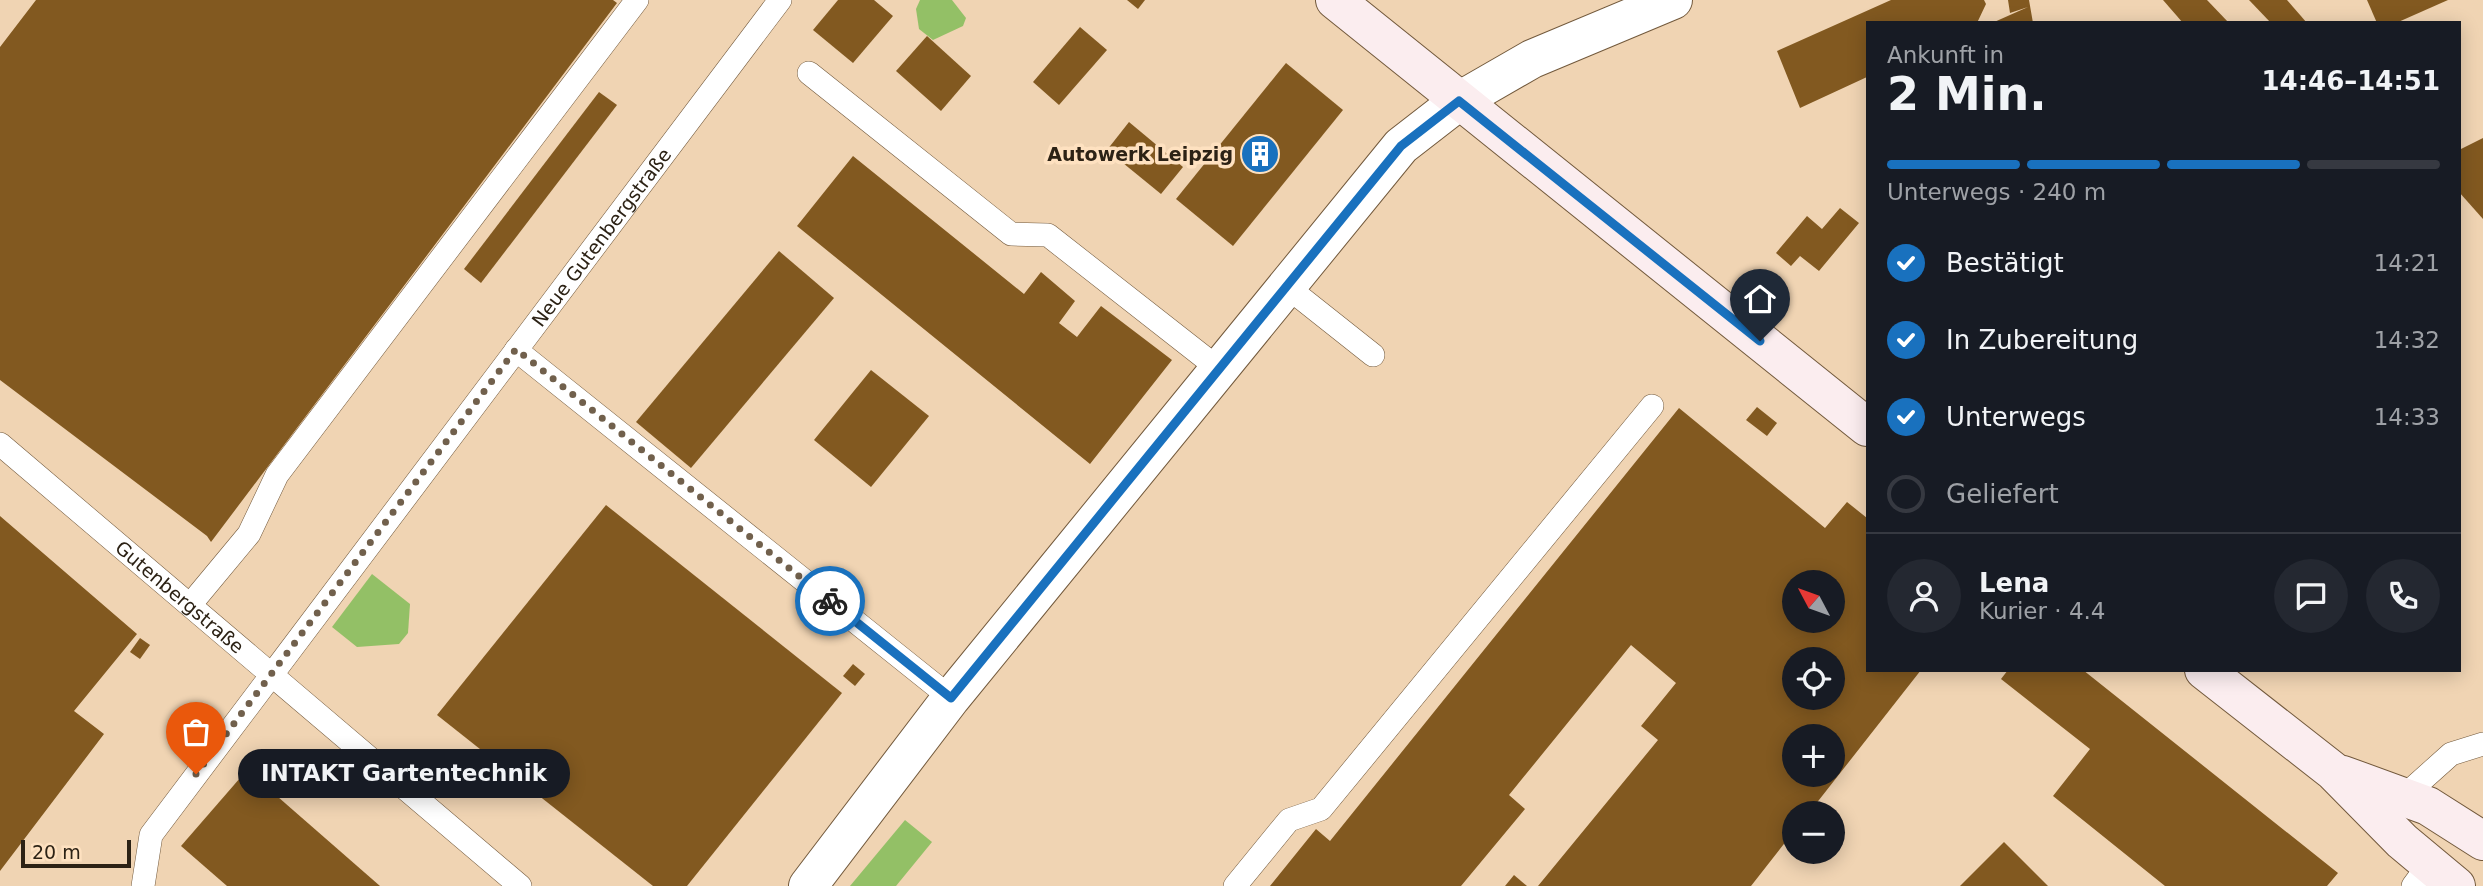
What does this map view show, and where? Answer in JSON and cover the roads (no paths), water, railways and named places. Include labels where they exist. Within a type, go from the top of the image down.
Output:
[{"type":"main road","points":[[1335,0],[1866,426]]},
{"type":"main road","points":[[2207,672],[2333,771],[2402,841],[2433,878]]},
{"type":"main road","points":[[2333,771],[2428,806],[2483,841]]},
{"type":"street","points":[[808,886],[951,698],[1401,146],[1459,101],[1532,59],[1672,0]]},
{"type":"lane","points":[[190,604],[248,534],[277,475],[637,0]]},
{"type":"lane","name":"Neue Gutenbergstraße","points":[[143,886],[151,835],[780,0]]},
{"type":"lane","points":[[808,73],[1011,234],[1048,235],[1219,369]]},
{"type":"lane","points":[[1286,286],[1373,355]]},
{"type":"lane","points":[[516,349],[951,698]]},
{"type":"lane","points":[[1235,886],[1289,820],[1321,809],[1652,406]]},
{"type":"lane","name":"Gutenbergstraße","points":[[0,444],[520,886]]},
{"type":"lane","points":[[2403,797],[2451,754],[2483,744]]},
{"type":"place","name":"Autowerk Leipzig","points":[[1260,154]]},
{"type":"place","name":"INTAKT Gartentechnik","points":[[196,774]]}]
